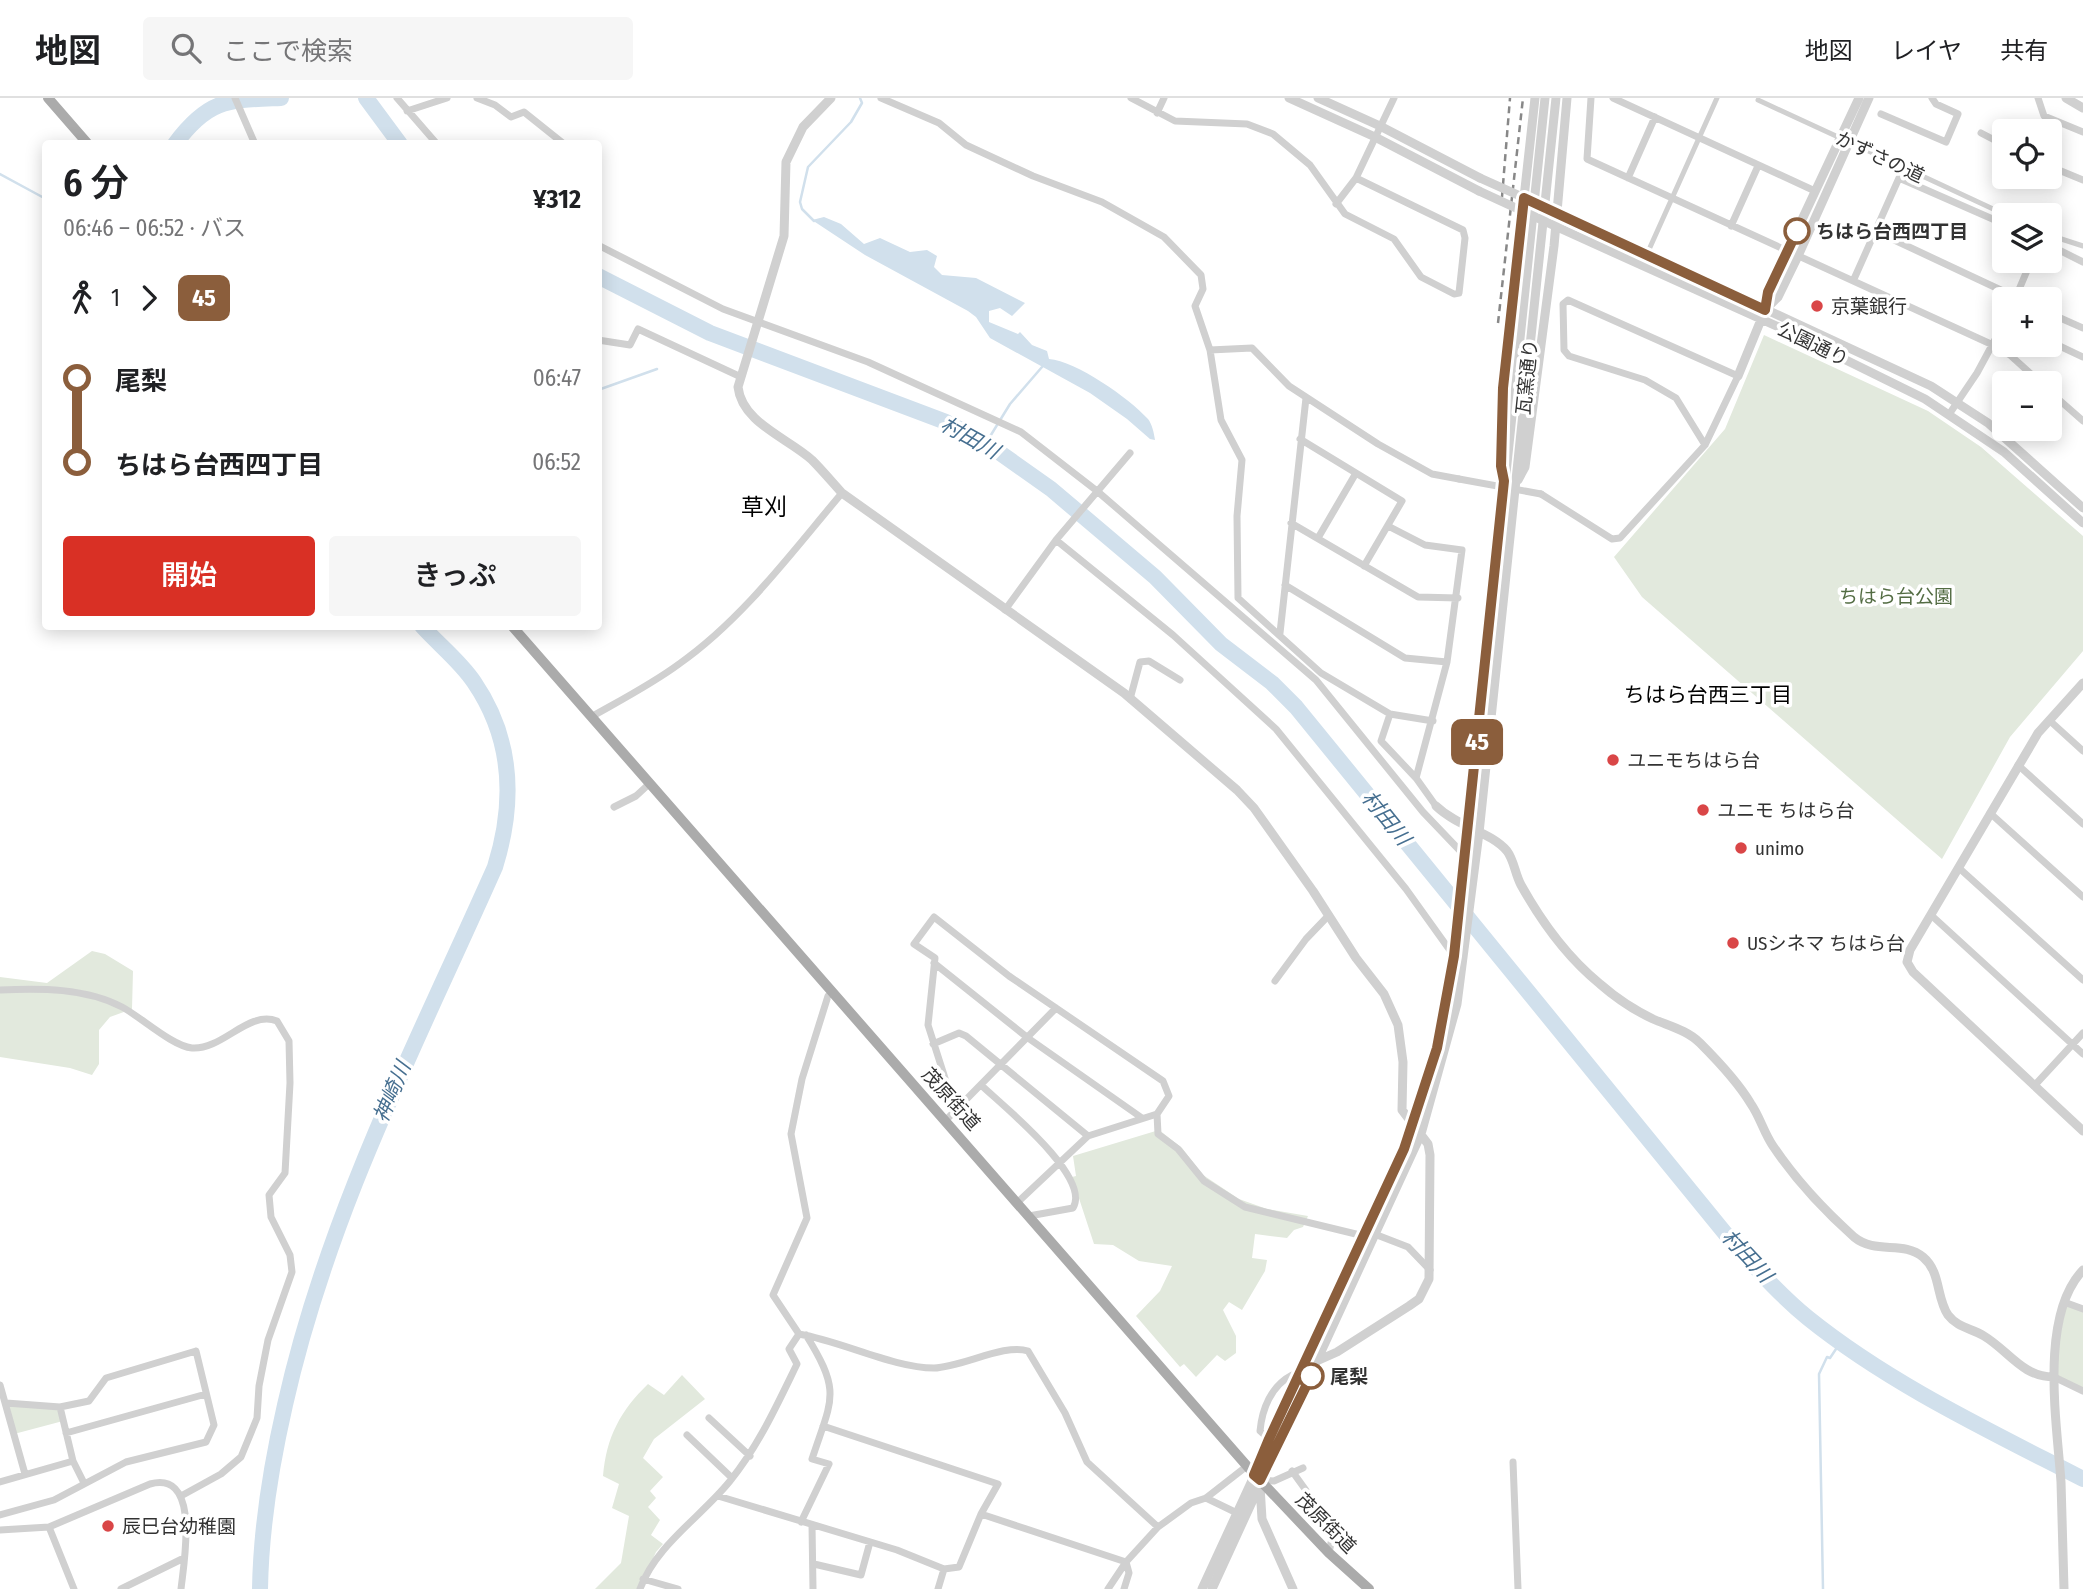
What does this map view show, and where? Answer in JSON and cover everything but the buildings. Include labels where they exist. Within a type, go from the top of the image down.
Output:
[{"type":"main road","points":[[48,98],[85,140]]},
{"type":"main road","name":"茂原街道","points":[[516,630],[1254,1474],[1329,1553],[1369,1589]]},
{"type":"street","points":[[234,98],[254,140]]},
{"type":"street","points":[[397,98],[433,140]]},
{"type":"street","points":[[407,111],[447,98]]},
{"type":"street","points":[[477,98],[495,105],[511,117],[524,112],[559,140]]},
{"type":"street","points":[[831,98],[803,127],[786,162],[786,225],[738,387],[744,406],[756,419],[811,459],[842,493],[1130,699],[1222,777],[1254,808],[1392,1008],[1402,1039],[1402,1110],[1421,1134],[1430,1155],[1430,1270],[1427,1288],[1419,1298],[1337,1352],[1319,1360]]},
{"type":"street","points":[[881,98],[939,124],[966,145],[1033,176],[1102,202],[1164,237],[1201,275],[1203,289],[1195,306],[1210,349],[1221,420],[1242,460],[1237,516],[1238,598],[1280,633],[1321,673],[1390,714],[1433,721]]},
{"type":"street","points":[[1131,98],[1175,121],[1247,124],[1273,134],[1310,165],[1345,214],[1394,239],[1421,276],[1454,295],[1459,293],[1465,238],[1463,230],[1356,178]]},
{"type":"street","points":[[1157,113],[1164,98]]},
{"type":"street","name":"公園通り","points":[[1289,98],[1375,137],[1479,191],[1555,226],[1931,386],[2018,448],[2083,508]]},
{"type":"street","name":"公園通り","points":[[1318,98],[1380,126],[1480,178],[1647,254],[1950,413],[2004,452],[2083,523]]},
{"type":"street","points":[[1336,204],[1356,178],[1394,98]]},
{"type":"street","points":[[1504,481],[1501,466],[1503,388],[1535,98]]},
{"type":"street","name":"瓦窯通り","points":[[1459,958],[1465,856],[1545,98]]},
{"type":"street","name":"瓦窯通り","points":[[1459,958],[1479,833],[1556,98]]},
{"type":"street","points":[[1516,485],[1525,467],[1555,226],[1567,98]]},
{"type":"street","points":[[1591,98],[1586,156],[1672,199],[1854,279],[1992,345]]},
{"type":"street","points":[[1613,98],[1815,191]]},
{"type":"street","points":[[1647,254],[1717,98]]},
{"type":"street","points":[[1210,349],[1252,348],[1289,386],[1306,398],[1432,474],[1541,494],[1612,539],[1620,538],[1649,510],[1705,445],[1738,376],[1763,314],[1768,292],[1859,98]]},
{"type":"street","points":[[1763,314],[1778,297],[1869,98]]},
{"type":"street","points":[[1881,114],[1946,142],[1958,114],[1936,104],[1932,98]]},
{"type":"street","points":[[2038,98],[2044,116],[2083,132]]},
{"type":"street","points":[[2066,98],[2083,108]]},
{"type":"street","name":"かずさの道","points":[[1756,99],[1992,208]]},
{"type":"street","points":[[1628,178],[1655,117]]},
{"type":"street","points":[[1981,133],[1992,139]]},
{"type":"street","points":[[1731,226],[1758,166]]},
{"type":"street","points":[[2062,171],[2083,180]]},
{"type":"street","points":[[1854,279],[1899,178],[1992,219]]},
{"type":"street","points":[[1875,231],[1992,287]]},
{"type":"street","points":[[2062,239],[2083,246]]},
{"type":"street","points":[[602,247],[681,290],[868,362],[1021,432],[1097,491],[1316,680],[1423,812],[1465,856]]},
{"type":"street","points":[[2062,252],[2083,262]]},
{"type":"street","points":[[1705,445],[1676,398],[1645,380],[1569,356],[1564,350],[1563,304],[1568,300],[1738,376]]},
{"type":"street","points":[[2062,319],[2083,328]]},
{"type":"street","points":[[602,341],[630,345],[638,329],[741,377]]},
{"type":"street","points":[[1950,413],[1992,347]]},
{"type":"street","points":[[2062,347],[2083,357]]},
{"type":"street","points":[[2012,357],[2028,371]]},
{"type":"street","points":[[1280,633],[1306,398]]},
{"type":"street","points":[[2062,401],[2081,416]]},
{"type":"street","points":[[1300,439],[1402,501],[1364,566]]},
{"type":"street","points":[[1005,610],[1056,540],[1130,453]]},
{"type":"street","points":[[1318,538],[1356,473]]},
{"type":"street","points":[[592,717],[680,664],[715,633],[768,582],[842,493]]},
{"type":"street","points":[[1291,523],[1418,597],[1458,598]]},
{"type":"street","points":[[1388,526],[1425,545],[1462,550],[1458,598],[1447,662],[1416,778]]},
{"type":"street","points":[[1056,540],[1173,635],[1276,729],[1459,958],[1444,1059],[1421,1134],[1319,1360],[1254,1474],[1212,1589]]},
{"type":"street","points":[[1285,585],[1405,658],[1447,662]]},
{"type":"street","points":[[1130,699],[1140,662],[1149,661],[1180,680]]},
{"type":"street","points":[[2083,683],[2049,720],[2018,765],[1907,955],[1909,968],[2083,1131]]},
{"type":"street","points":[[1390,714],[1381,741],[1416,778],[1436,806],[1449,818],[1506,850],[1519,881],[1541,915],[1571,956],[1599,984],[1642,1013],[1699,1041],[1745,1094],[1785,1162],[1823,1207],[1855,1237],[1872,1247],[1908,1249],[1924,1257],[1934,1270],[1942,1302],[1952,1319],[1964,1329],[1991,1341],[2025,1370],[2040,1377],[2054,1377],[2083,1391]]},
{"type":"street","points":[[2049,720],[2083,751]]},
{"type":"street","points":[[2018,765],[2083,824]]},
{"type":"street","points":[[614,807],[636,796],[649,784]]},
{"type":"street","points":[[1990,813],[2083,897]]},
{"type":"street","points":[[1959,868],[2083,980]]},
{"type":"street","points":[[1275,981],[1306,939],[1329,915]]},
{"type":"street","points":[[1931,915],[2083,1054]]},
{"type":"street","points":[[958,1108],[952,1100],[928,1025],[935,958],[914,944],[934,917],[1056,1008],[1163,1081],[1169,1096],[1157,1114],[1155,1131],[1178,1149],[1204,1181],[1229,1199],[1264,1214],[1294,1218],[1364,1236]]},
{"type":"street","points":[[1202,1589],[1413,1125],[1437,1048],[1459,958]]},
{"type":"street","points":[[934,963],[1028,1038],[1142,1118]]},
{"type":"street","points":[[0,990],[35,988],[89,997],[120,1006],[192,1048],[210,1046],[261,1019],[269,1018],[277,1021],[289,1041],[285,1173],[269,1195],[271,1217],[290,1255],[292,1272],[268,1340],[259,1386],[257,1418],[245,1450],[221,1474],[181,1496]]},
{"type":"street","points":[[801,1522],[829,1464],[812,1459],[832,1400],[823,1362],[773,1295],[807,1218],[791,1134],[802,1079],[828,996],[832,993]]},
{"type":"street","points":[[946,1120],[1056,1008]]},
{"type":"street","points":[[933,1044],[959,1033],[1088,1136]]},
{"type":"street","points":[[2034,1086],[2083,1033]]},
{"type":"street","points":[[981,1085],[1060,1162],[1074,1187],[1077,1203],[1068,1211],[1029,1216]]},
{"type":"street","points":[[1018,1202],[1088,1136],[1157,1114]]},
{"type":"street","points":[[1377,1235],[1408,1247],[1430,1270]]},
{"type":"street","points":[[2064,1589],[2054,1377],[2064,1302],[2083,1269]]},
{"type":"street","points":[[2064,1302],[2083,1309]]},
{"type":"street","points":[[640,1589],[643,1579],[657,1558],[718,1496],[750,1456],[797,1364],[789,1349],[802,1334]]},
{"type":"street","points":[[802,1334],[922,1367],[957,1365],[1016,1349],[1028,1351],[1065,1413],[1087,1462],[1158,1527]]},
{"type":"street","points":[[0,1515],[54,1500],[126,1462],[206,1442],[214,1425],[196,1351],[106,1378],[89,1401],[60,1407],[6,1403]]},
{"type":"street","points":[[1269,1439],[1261,1431],[1268,1400],[1285,1378],[1292,1374],[1299,1378]]},
{"type":"street","points":[[0,1385],[25,1475]]},
{"type":"street","points":[[66,1433],[206,1394]]},
{"type":"street","points":[[60,1407],[73,1461],[84,1483]]},
{"type":"street","points":[[709,1418],[750,1456]]},
{"type":"street","points":[[718,1496],[870,1542],[944,1569],[959,1567],[981,1514],[998,1484],[823,1426]]},
{"type":"street","points":[[687,1435],[732,1478]]},
{"type":"street","points":[[0,1482],[73,1461]]},
{"type":"street","points":[[1513,1462],[1518,1589]]},
{"type":"street","points":[[1108,1589],[1126,1562],[1158,1527],[1191,1503],[1254,1474],[1274,1481],[1303,1468]]},
{"type":"street","points":[[1292,1471],[1331,1525],[1334,1532],[1329,1553]]},
{"type":"street","points":[[1254,1474],[1262,1519],[1271,1545],[1293,1589]]},
{"type":"street","points":[[0,1530],[49,1527],[159,1482],[172,1484],[181,1496],[184,1508],[181,1589]]},
{"type":"street","points":[[1206,1498],[1237,1513]]},
{"type":"street","points":[[981,1514],[1126,1562]]},
{"type":"street","points":[[811,1525],[813,1589]]},
{"type":"street","points":[[49,1527],[74,1589]]},
{"type":"street","points":[[814,1564],[861,1575],[870,1542]]},
{"type":"street","points":[[121,1589],[184,1558]]},
{"type":"street","points":[[1124,1589],[1129,1573],[1126,1562]]},
{"type":"street","points":[[938,1589],[944,1569]]},
{"type":"street","points":[[643,1579],[678,1589]]},
{"type":"green space","name":"ちはら台公園","points":[[1764,335],[1928,411],[1981,447],[2083,536],[2083,651],[2010,737],[1942,859],[1642,597],[1614,557],[1725,429]]},
{"type":"green space","points":[[92,951],[105,954],[133,971],[132,1009],[110,1017],[99,1030],[99,1064],[92,1075],[70,1068],[0,1057],[0,977],[47,983]]},
{"type":"green space","points":[[1159,1130],[1182,1148],[1203,1175],[1239,1199],[1267,1209],[1308,1216],[1303,1227],[1294,1230],[1287,1238],[1255,1234],[1252,1258],[1267,1260],[1265,1271],[1242,1310],[1229,1302],[1223,1310],[1236,1336],[1236,1353],[1225,1361],[1217,1355],[1196,1377],[1184,1364],[1180,1367],[1136,1316],[1160,1291],[1172,1266],[1139,1261],[1113,1245],[1094,1244],[1072,1177],[1076,1176],[1073,1156]]},
{"type":"green space","points":[[2064,1302],[2083,1309],[2083,1391],[2054,1377]]},
{"type":"green space","points":[[682,1375],[705,1399],[654,1439],[643,1458],[663,1477],[650,1491],[656,1498],[648,1507],[660,1520],[651,1535],[663,1544],[656,1552],[639,1589],[595,1589],[621,1563],[629,1516],[612,1508],[619,1484],[603,1476],[611,1437],[623,1414],[648,1384],[664,1395]]},
{"type":"green space","points":[[6,1403],[60,1407],[63,1421],[14,1434]]},
{"type":"water","points":[[824,217],[841,224],[864,244],[880,238],[910,252],[927,250],[937,256],[934,267],[942,275],[976,278],[1025,303],[1012,316],[1000,308],[989,311],[989,322],[1018,334],[1020,332],[1032,345],[1047,351],[1049,359],[1073,366],[1115,391],[1148,419],[1155,440],[1150,439],[1090,393],[990,338],[976,317],[968,311],[865,255],[812,220]]},
{"type":"waterway","name":"神崎川","points":[[178,140],[199,118],[221,104],[281,98]]},
{"type":"waterway","name":"村田川","points":[[366,98],[397,140]]},
{"type":"waterway","points":[[814,221],[802,209],[800,202],[808,167],[851,122],[862,103],[860,98]]},
{"type":"waterway","points":[[0,174],[42,197]]},
{"type":"waterway","name":"村田川","points":[[602,278],[710,333],[946,422],[986,443],[1051,489],[1155,577],[1221,644],[1272,683],[1296,707],[1733,1243],[1788,1301],[1872,1364],[1977,1424],[2083,1479]]},
{"type":"waterway","points":[[986,443],[1010,404],[1042,367]]},
{"type":"waterway","points":[[602,389],[657,369]]},
{"type":"waterway","name":"神崎川","points":[[260,1589],[265,1519],[275,1451],[303,1334],[325,1265],[376,1131],[495,867],[506,819],[507,772],[497,726],[474,682],[426,630]]},
{"type":"waterway","points":[[1823,1589],[1819,1374],[1827,1357],[1830,1358],[1840,1343]]},
{"type":"railway","points":[[1502,197],[1510,98]]},
{"type":"railway","points":[[1498,323],[1523,98]]},
{"type":"bus line","name":"45","points":[[1311,1376],[1260,1480],[1254,1475],[1269,1439],[1404,1149],[1426,1086],[1445,1010],[1469,829],[1504,481],[1501,466],[1503,388],[1524,198],[1765,310],[1768,292],[1797,231]]},
{"type":"place","name":"ちはら台西四丁目","points":[[1797,231]]},
{"type":"place","name":"京葉銀行","points":[[1817,306]]},
{"type":"place","name":"ユニモちはら台","points":[[1613,760]]},
{"type":"place","name":"ユニモ ちはら台","points":[[1703,810]]},
{"type":"place","name":"unimo","points":[[1741,848]]},
{"type":"place","name":"USシネマ ちはら台","points":[[1733,943]]},
{"type":"place","name":"尾梨","points":[[1311,1376]]},
{"type":"place","name":"辰巳台幼稚園","points":[[108,1526]]},
{"type":"district","name":"草刈","points":[[764,507]]},
{"type":"district","name":"ちはら台西三丁目","points":[[1708,695]]}]
